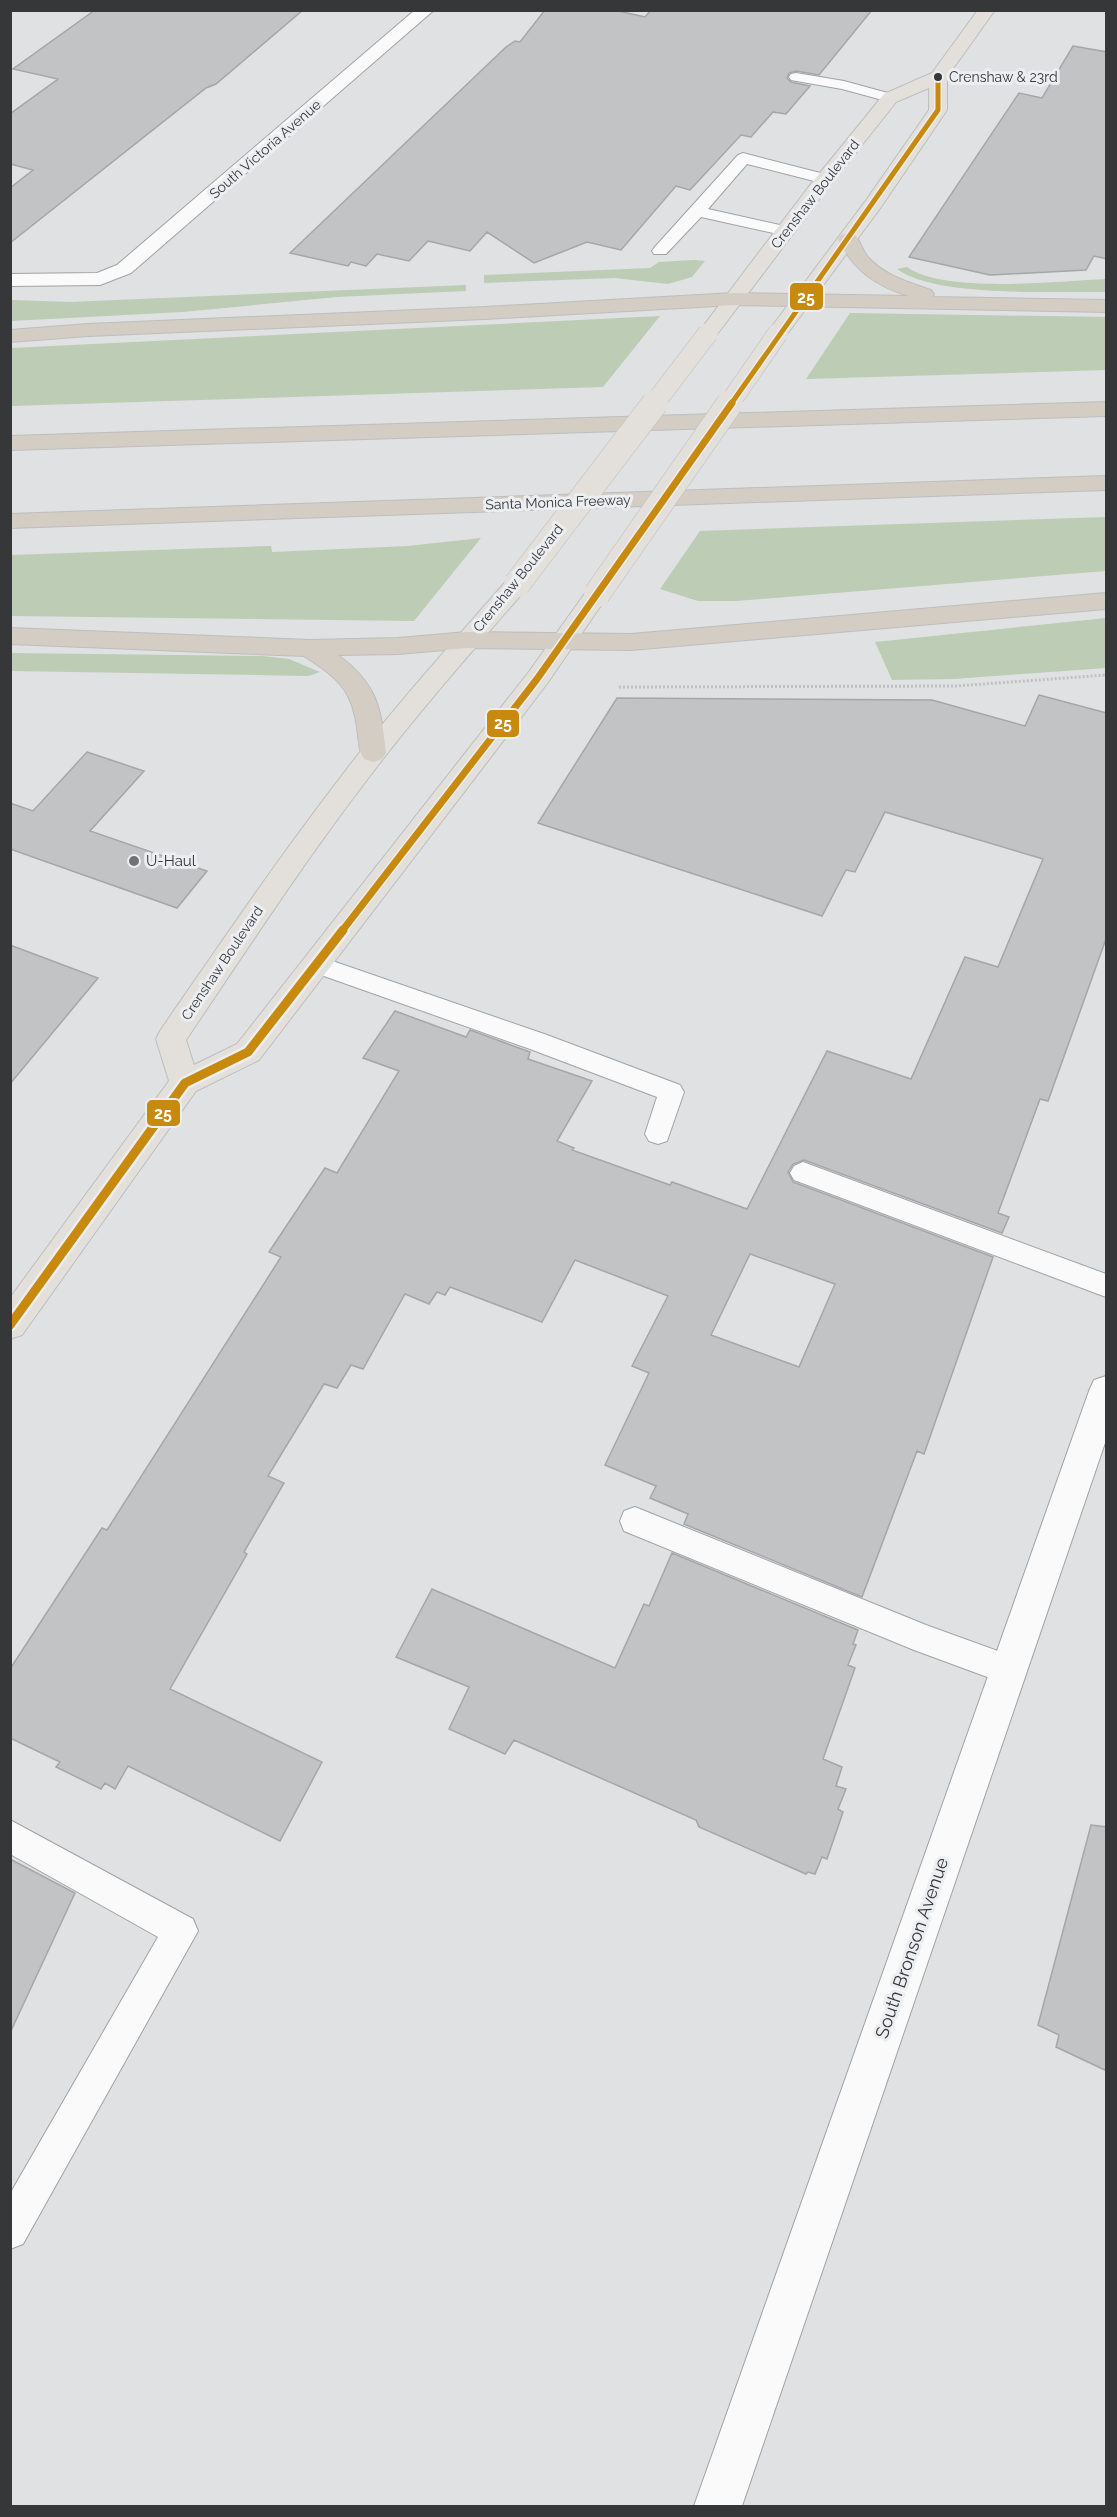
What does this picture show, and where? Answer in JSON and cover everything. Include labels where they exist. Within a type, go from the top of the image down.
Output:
[{"type":"highway","points":[[848,239],[855,256],[883,279],[928,296],[967,303]]},
{"type":"highway","points":[[10,336],[88,330],[473,314],[734,299],[1107,306]]},
{"type":"highway","points":[[10,443],[1107,409]]},
{"type":"highway","name":"Santa Monica Freeway","points":[[10,522],[1107,483]]},
{"type":"highway","points":[[10,636],[310,648],[398,646],[467,640],[631,642],[1107,601]]},
{"type":"highway","points":[[310,648],[354,679],[367,702],[373,753]]},
{"type":"main road","points":[[10,1325],[185,1083],[248,1052],[537,679],[778,333],[848,239],[938,110],[938,77],[987,10]]},
{"type":"main road","name":"Crenshaw Boulevard","points":[[185,1083],[171,1039],[271,891],[373,753],[517,584],[890,98],[938,77]]},
{"type":"street","name":"South Victoria Avenue","points":[[10,280],[100,279],[124,269],[426,10]]},
{"type":"street","name":"South Bronson Avenue","points":[[718,2506],[1107,1391]]},
{"type":"lane","points":[[796,77],[844,85],[890,98]]},
{"type":"lane","points":[[660,251],[743,158],[826,179]]},
{"type":"lane","points":[[697,211],[787,231]]},
{"type":"lane","points":[[315,964],[449,1013],[589,1059],[671,1092],[658,1134]]},
{"type":"lane","points":[[803,1173],[1107,1286]]},
{"type":"lane","points":[[635,1521],[925,1639],[1009,1670]]},
{"type":"lane","points":[[10,1836],[181,1931],[10,2231]]},
{"type":"path","points":[[619,687],[945,687],[1107,675]]},
{"type":"green space","points":[[705,261],[692,277],[668,284],[615,278],[484,283],[484,275],[650,268],[659,262]]},
{"type":"green space","points":[[907,267],[924,275],[947,281],[974,283],[1003,284],[1106,279],[1106,292],[967,289],[939,285],[915,278],[897,269]]},
{"type":"green space","points":[[466,285],[466,291],[337,297],[183,312],[11,321],[11,300],[70,302]]},
{"type":"green space","points":[[850,313],[1106,317],[1106,370],[806,379]]},
{"type":"green space","points":[[660,316],[603,387],[11,406],[11,348]]},
{"type":"green space","points":[[1106,517],[1106,571],[736,601],[698,601],[660,589],[700,531]]},
{"type":"green space","points":[[481,538],[414,621],[11,616],[11,555],[271,546],[272,552],[408,546]]},
{"type":"green space","points":[[1106,618],[1106,668],[954,679],[892,680],[875,642]]},
{"type":"green space","points":[[11,653],[262,656],[289,659],[320,672],[309,676],[11,671]]},
{"type":"building","points":[[95,10],[303,10],[216,84],[206,88],[10,243],[10,188],[33,170],[10,164],[10,114],[58,79],[13,69]]},
{"type":"building","points":[[545,10],[614,10],[645,17],[651,10],[872,10],[819,75],[796,71],[789,73],[787,78],[791,82],[810,86],[786,114],[773,112],[751,137],[741,135],[690,190],[676,186],[621,250],[587,242],[534,263],[487,232],[470,251],[428,241],[409,261],[377,254],[366,266],[351,262],[348,266],[290,253],[506,47],[515,41],[520,42]]},
{"type":"building","points":[[1073,46],[1107,52],[1107,259],[1094,256],[1086,270],[990,275],[909,257],[1019,93],[1042,98]]},
{"type":"building","points":[[1039,695],[1107,713],[1107,936],[1048,1101],[1040,1099],[998,1213],[1009,1217],[1002,1233],[804,1160],[793,1164],[788,1172],[793,1182],[993,1257],[924,1454],[917,1451],[862,1597],[684,1524],[688,1514],[650,1498],[656,1486],[605,1465],[649,1373],[632,1366],[668,1296],[575,1260],[542,1322],[450,1287],[445,1295],[437,1292],[429,1304],[405,1294],[363,1369],[351,1365],[337,1388],[324,1384],[268,1476],[284,1483],[244,1552],[247,1554],[170,1689],[322,1762],[280,1841],[128,1766],[115,1789],[105,1783],[101,1789],[56,1767],[60,1762],[10,1738],[10,1669],[102,1528],[107,1530],[281,1257],[269,1252],[325,1168],[337,1173],[399,1071],[363,1058],[395,1011],[466,1037],[470,1030],[530,1052],[528,1059],[592,1081],[557,1141],[574,1148],[572,1150],[670,1185],[672,1182],[747,1209],[827,1051],[911,1079],[965,957],[998,967],[1043,859],[885,812],[855,872],[846,870],[822,916],[538,823],[617,698],[932,700],[1025,726]],"holes":[[[750,1254],[835,1284],[799,1367],[711,1335]]]},
{"type":"building","points":[[87,752],[144,771],[90,831],[207,871],[177,908],[10,849],[10,803],[33,811]]},
{"type":"building","points":[[10,945],[98,978],[10,1084]]},
{"type":"building","points":[[672,1553],[858,1630],[853,1644],[856,1645],[848,1665],[855,1668],[823,1759],[842,1767],[836,1786],[846,1789],[838,1809],[843,1812],[827,1859],[822,1857],[815,1874],[808,1872],[806,1874],[699,1827],[696,1820],[514,1740],[505,1754],[449,1729],[469,1687],[396,1657],[432,1589],[615,1668],[644,1604],[649,1606]]},
{"type":"building","points":[[1091,1825],[1107,1827],[1107,2071],[1056,2047],[1059,2035],[1038,2025]]},
{"type":"building","points":[[10,1859],[75,1893],[10,2033]]},
{"type":"transit line","name":"25","points":[[10,1325],[185,1083],[248,1052],[537,679],[938,110],[938,77]]},
{"type":"place","name":"Crenshaw & 23rd","points":[[938,77]]},
{"type":"place","name":"U-Haul","points":[[134,861]]}]
